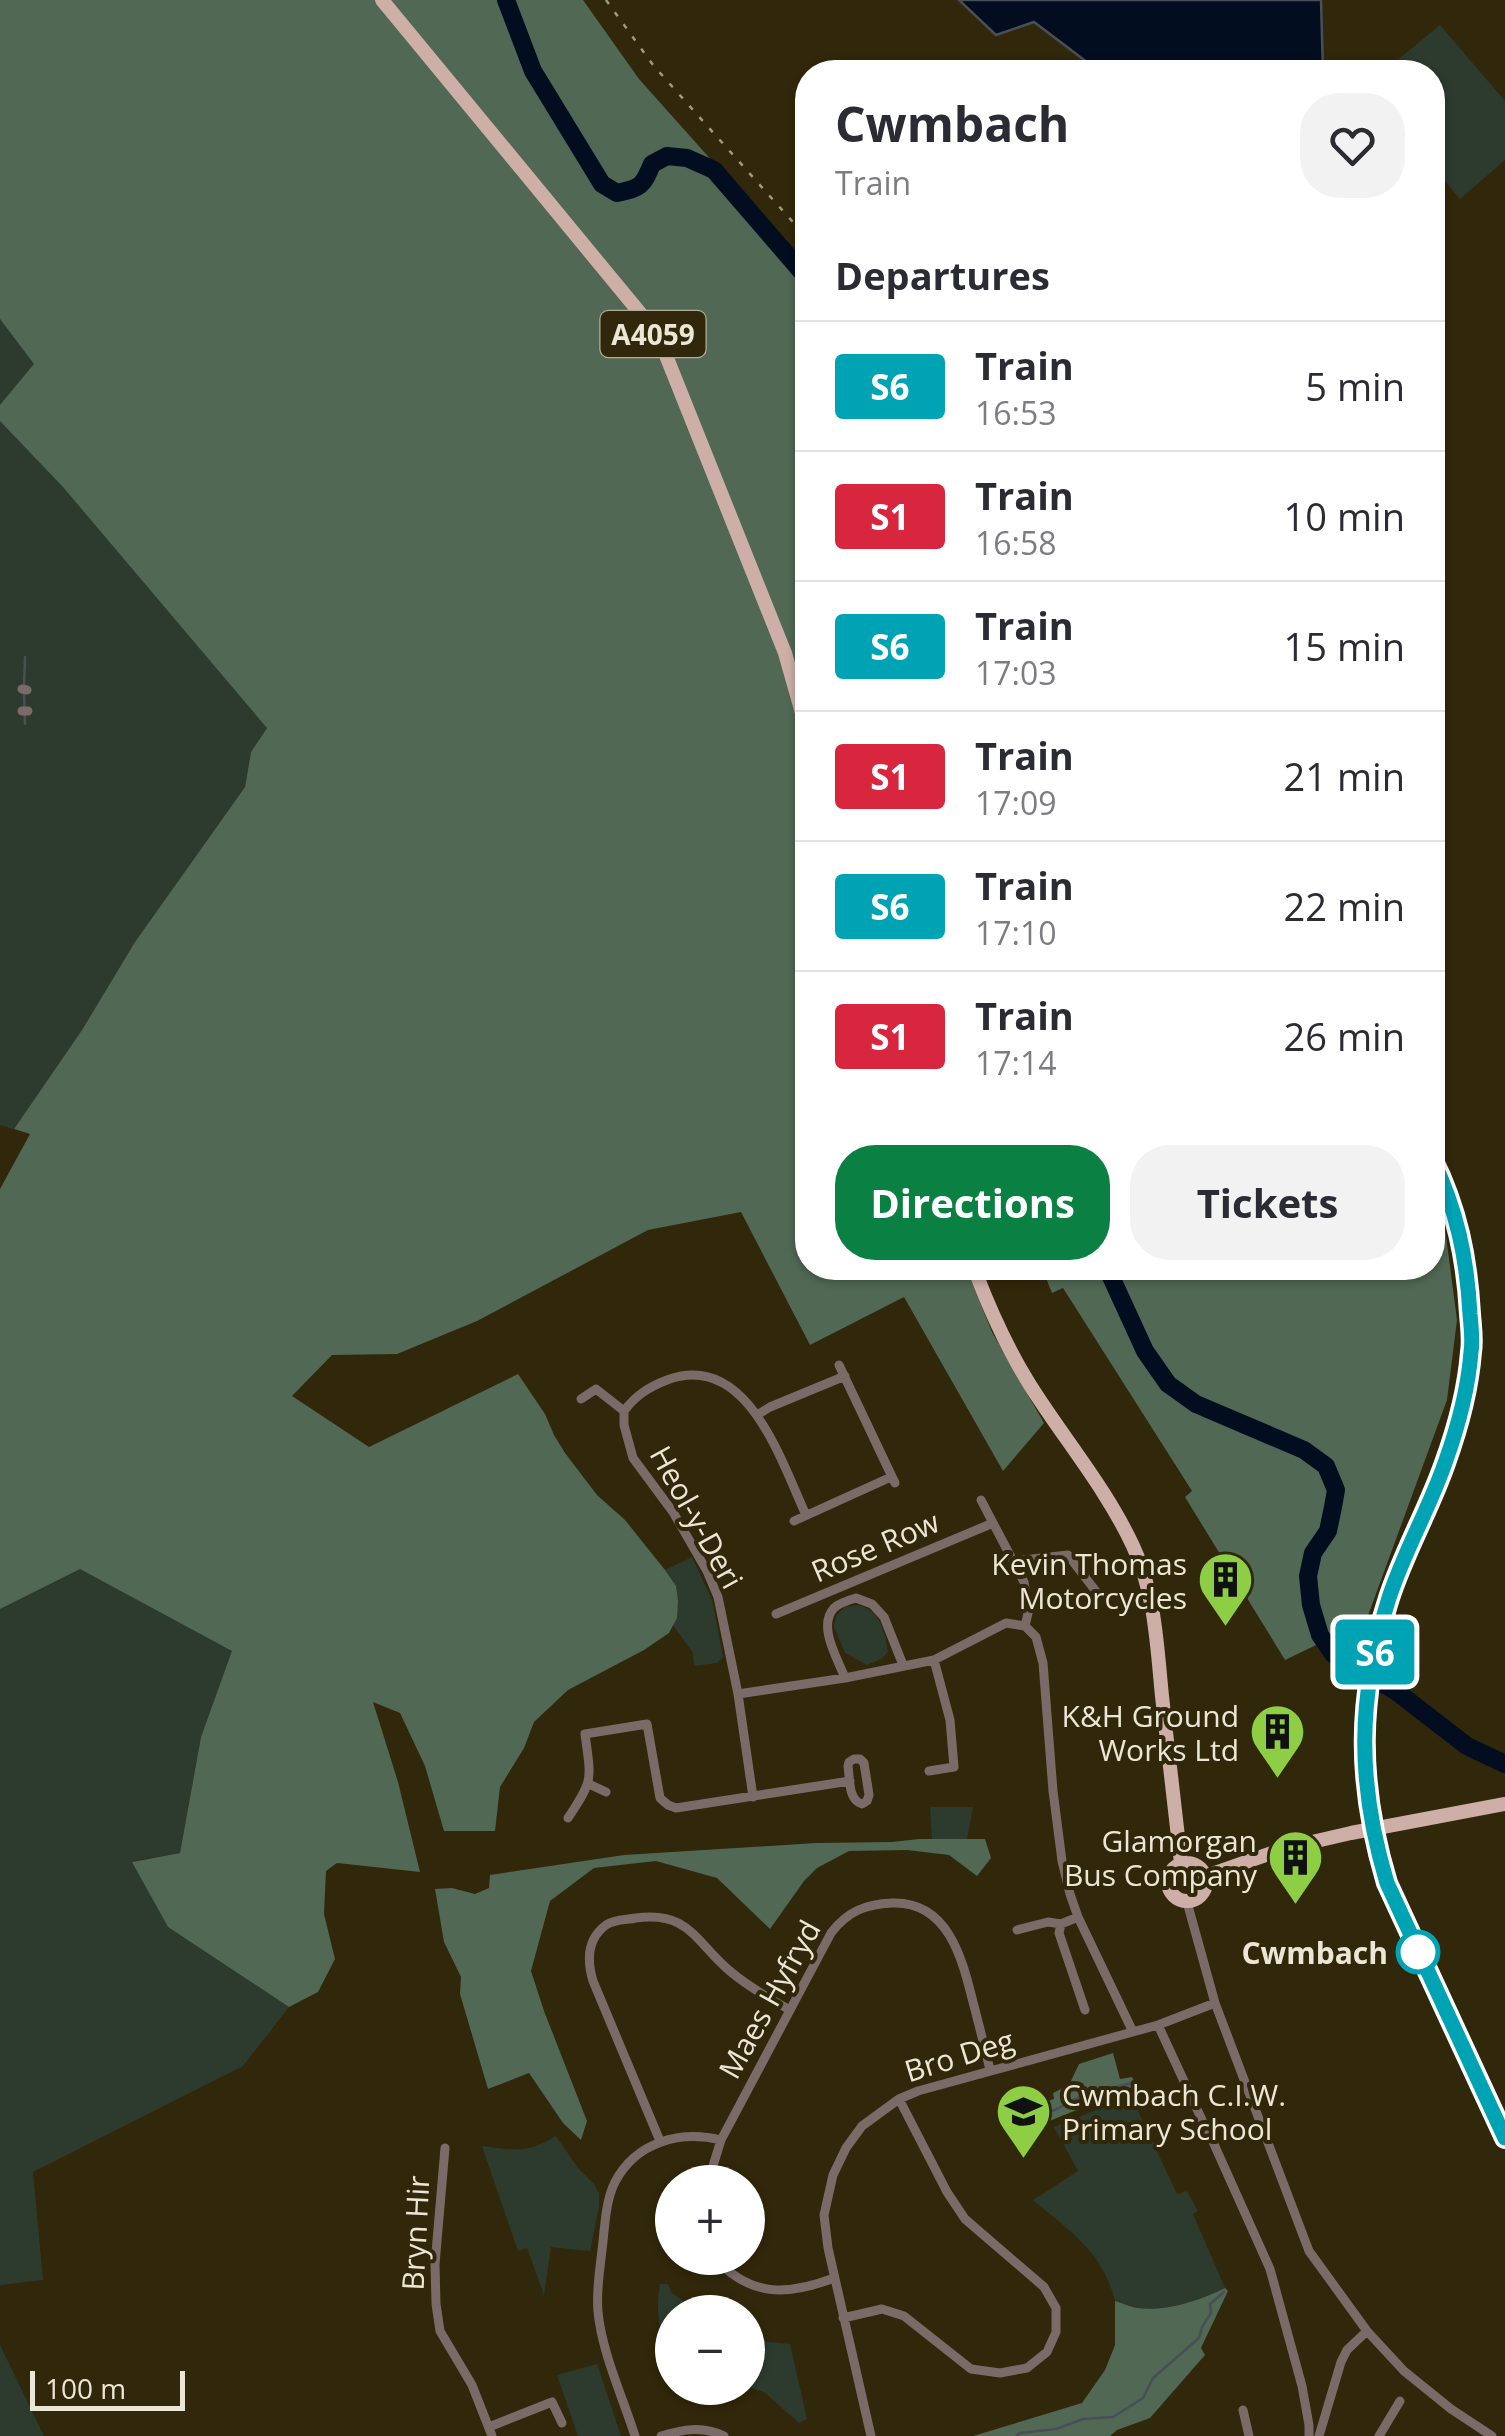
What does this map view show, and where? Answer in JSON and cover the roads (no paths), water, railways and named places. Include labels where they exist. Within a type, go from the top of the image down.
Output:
[{"type":"main road","name":"A4059","points":[[382,0],[640,313],[665,353],[785,653],[795,688]]},
{"type":"main road","points":[[979,1280],[997,1326],[1031,1386],[1104,1493],[1134,1548],[1146,1582],[1182,1864]]},
{"type":"main road","points":[[1206,1876],[1286,1848],[1351,1832],[1502,1804]]},
{"type":"main road","points":[[1182,1864],[1199,1866],[1206,1876],[1203,1894],[1193,1901],[1180,1901],[1171,1894],[1167,1882],[1171,1870],[1182,1864]]},
{"type":"street","points":[[794,1521],[893,1480],[840,1365]]},
{"type":"street","points":[[581,1399],[596,1389],[624,1410],[643,1391],[677,1376],[692,1374],[722,1381],[757,1415],[806,1515]]},
{"type":"street","points":[[757,1415],[845,1376]]},
{"type":"street","name":"Heol-y-Deri","points":[[624,1410],[633,1458],[673,1512],[718,1597],[754,1797]]},
{"type":"street","points":[[981,1500],[1024,1582],[1030,1608],[1025,1626]]},
{"type":"street","name":"Rose Row","points":[[776,1614],[992,1524]]},
{"type":"street","points":[[1013,1562],[1068,1556],[1098,1594]]},
{"type":"street","points":[[845,1678],[828,1632],[828,1619],[835,1606],[856,1598],[872,1604],[884,1617],[903,1665]]},
{"type":"street","points":[[738,1694],[934,1660],[1006,1624],[1025,1626],[1036,1637],[1043,1663],[1052,1791],[1062,1860],[1078,1916],[1133,2032]]},
{"type":"street","points":[[928,1771],[954,1767],[950,1720],[934,1660]]},
{"type":"street","points":[[568,1818],[591,1777],[585,1734],[647,1724],[660,1798],[668,1806],[676,1808],[850,1781]]},
{"type":"street","points":[[589,1784],[606,1792]]},
{"type":"street","name":"Maes Hyfryd","points":[[713,2165],[721,2140],[832,1933],[844,1917],[859,1908],[904,1902],[930,1913],[947,1930],[962,1960],[990,2070]]},
{"type":"street","points":[[1187,1902],[1215,2002],[1310,2251],[1367,2331],[1404,2370],[1492,2436]]},
{"type":"street","points":[[660,2141],[593,1981],[588,1962],[598,1932],[611,1922],[657,1915],[678,1921],[730,1971],[790,2010]]},
{"type":"street","points":[[1017,1930],[1048,1922],[1061,1924],[1078,1916]]},
{"type":"street","points":[[1061,1924],[1060,1932],[1085,2010]]},
{"type":"street","name":"Bro Deg","points":[[872,2436],[834,2278],[824,2215],[833,2175],[862,2126],[899,2098],[918,2091],[1158,2025],[1215,2002]]},
{"type":"street","points":[[1158,2025],[1202,2120]]},
{"type":"street","points":[[843,2318],[882,2309],[904,2316],[971,2369],[1000,2373],[1027,2368],[1047,2352],[1056,2332],[1056,2308],[1044,2287],[965,2219],[899,2098]]},
{"type":"street","points":[[1209,2133],[1270,2269],[1302,2386],[1309,2436]]},
{"type":"street","points":[[635,2436],[597,2308],[608,2204],[614,2183],[626,2167],[660,2141],[678,2137],[721,2140]]},
{"type":"street","name":"Bryn Hir","points":[[445,2148],[435,2264],[440,2331],[472,2384],[490,2432],[552,2402],[562,2423]]},
{"type":"street","points":[[733,2275],[745,2283],[773,2290],[815,2285],[834,2278]]},
{"type":"street","points":[[1322,2435],[1340,2362],[1367,2331]]},
{"type":"street","points":[[1379,2436],[1400,2402]]},
{"type":"street","points":[[1244,2410],[1249,2436]]},
{"type":"street","points":[[662,2436],[694,2428],[724,2436]]},
{"type":"water","points":[[959,0],[1321,0],[1323,60],[1084,60],[1034,22],[996,35]]},
{"type":"waterway","points":[[506,0],[533,71],[602,184],[617,193],[643,182],[652,164],[667,156],[687,158],[714,170],[795,264]]},
{"type":"waterway","points":[[24,685],[25,657]]},
{"type":"waterway","points":[[24,693],[25,724]]},
{"type":"waterway","points":[[1112,1280],[1145,1351],[1168,1384],[1196,1404],[1304,1450],[1326,1466],[1336,1490],[1328,1531],[1313,1553],[1308,1576],[1320,1635],[1333,1654],[1397,1692],[1467,1746],[1505,1764]]},
{"type":"waterway","points":[[1029,2114],[1055,2110],[1077,2098],[1131,2083]]},
{"type":"waterway","points":[[1017,2436],[1083,2419],[1113,2417],[1143,2398],[1153,2378],[1199,2338],[1211,2313],[1210,2304],[1224,2292]]},
{"type":"railway","points":[[606,0],[653,65],[795,224]]},
{"type":"railway","points":[[1445,1185],[1463,1250],[1471,1316],[1470,1367],[1450,1450],[1395,1581],[1378,1635],[1366,1706],[1366,1775],[1387,1883],[1505,2138]]},
{"type":"train","name":"S6","points":[[1445,1184],[1461,1238],[1472,1348],[1458,1426],[1390,1595],[1378,1638],[1363,1740],[1366,1792],[1387,1883],[1505,2138]]},
{"type":"place","name":"Kevin Thomas Motorcycles","points":[[1226,1629]]},
{"type":"place","name":"K&H Ground Works Ltd","points":[[1278,1781]]},
{"type":"place","name":"Glamorgan Bus Company","points":[[1296,1906]]},
{"type":"place","name":"Cwmbach","points":[[1418,1952]]},
{"type":"place","name":"Cwmbach C.I.W. Primary School","points":[[1023,2160]]}]
